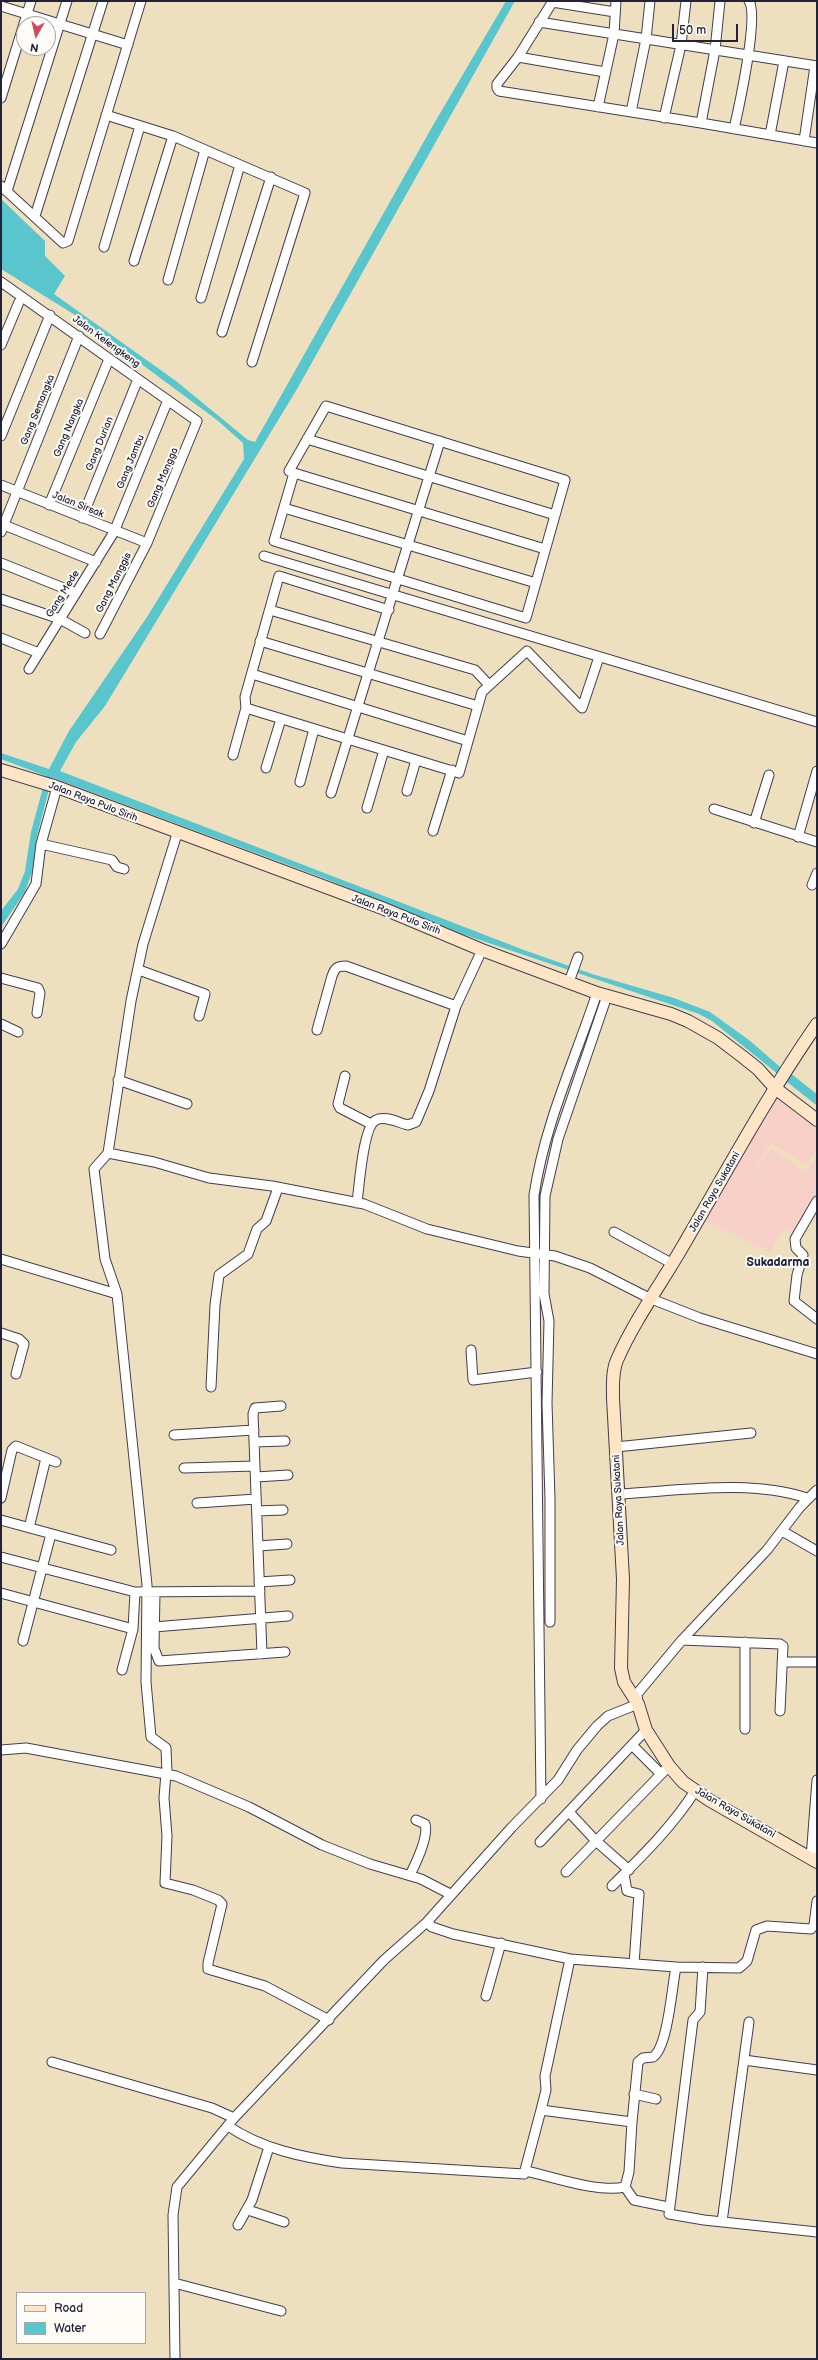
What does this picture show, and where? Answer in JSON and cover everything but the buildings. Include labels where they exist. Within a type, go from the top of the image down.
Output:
[{"type":"street","points":[[1,98],[31,1]]},
{"type":"street","points":[[68,1],[4,189],[63,243],[68,241],[141,1]]},
{"type":"street","points":[[35,216],[103,1]]},
{"type":"street","points":[[615,12],[552,1],[518,57],[497,84],[496,88],[499,91],[817,143]]},
{"type":"street","points":[[598,107],[614,34],[616,1]]},
{"type":"street","points":[[631,112],[646,40],[650,1]]},
{"type":"street","points":[[664,118],[681,45],[686,1]]},
{"type":"street","points":[[701,123],[715,50],[720,1]]},
{"type":"street","points":[[734,129],[748,56],[752,11],[749,1]]},
{"type":"street","points":[[1,6],[128,45]]},
{"type":"street","points":[[539,22],[816,66],[813,103],[804,141]]},
{"type":"street","points":[[518,57],[605,72]]},
{"type":"street","points":[[770,135],[784,61]]},
{"type":"street","points":[[106,115],[173,136],[303,191],[305,194],[252,362]]},
{"type":"street","points":[[104,247],[140,126]]},
{"type":"street","points":[[134,261],[173,136]]},
{"type":"street","points":[[168,280],[205,150]]},
{"type":"street","points":[[201,298],[240,165]]},
{"type":"street","points":[[222,332],[271,177]]},
{"type":"street","name":"Jalan Kelengkeng","points":[[1,282],[50,315],[109,359],[197,420]]},
{"type":"street","points":[[1,345],[19,302]]},
{"type":"street","points":[[1,436],[50,315]]},
{"type":"street","name":"Gang Semangka","points":[[2,528],[79,336]]},
{"type":"street","name":"Gang Nangka","points":[[49,505],[109,359]]},
{"type":"street","name":"Gang Durian","points":[[82,518],[138,379]]},
{"type":"street","name":"Gang Jambu","points":[[114,532],[168,400]]},
{"type":"street","points":[[294,473],[274,541],[526,618],[565,480],[326,406],[289,471],[545,549]]},
{"type":"street","name":"Gang Mangga","points":[[147,543],[197,420]]},
{"type":"street","points":[[307,439],[555,515]]},
{"type":"street","points":[[331,793],[394,595],[440,441]]},
{"type":"street","name":"Jalan Sirsak","points":[[1,485],[114,532],[147,543]]},
{"type":"street","points":[[284,508],[536,583]]},
{"type":"street","points":[[2,528],[96,562]]},
{"type":"street","name":"Gang Mede","points":[[29,669],[114,532]]},
{"type":"street","name":"Gang Manggis","points":[[100,634],[147,543]]},
{"type":"street","points":[[264,556],[817,722]]},
{"type":"street","points":[[1,563],[76,593]]},
{"type":"street","points":[[234,755],[246,708],[245,697],[279,576],[389,610]]},
{"type":"street","points":[[1,599],[60,619],[85,633]]},
{"type":"street","points":[[270,610],[475,670],[489,685]]},
{"type":"street","points":[[1,638],[39,653]]},
{"type":"street","points":[[260,641],[478,706]]},
{"type":"street","points":[[246,708],[460,773],[482,692],[527,651],[582,708],[599,657]]},
{"type":"street","points":[[252,674],[468,740]]},
{"type":"street","points":[[266,768],[281,719]]},
{"type":"street","points":[[300,782],[314,729]]},
{"type":"street","points":[[367,808],[384,750]]},
{"type":"street","points":[[407,791],[416,760]]},
{"type":"street","name":"Jalan Raya Pulo Sirih","points":[[1,770],[50,785],[177,834],[382,908],[482,950],[570,979],[602,994],[671,1014],[703,1029],[778,1083]]},
{"type":"street","points":[[433,831],[452,770]]},
{"type":"street","points":[[798,837],[817,771]]},
{"type":"street","points":[[754,823],[769,775]]},
{"type":"street","points":[[1,944],[5,928],[36,884],[50,785]]},
{"type":"street","points":[[714,809],[817,842]]},
{"type":"street","points":[[177,834],[152,912],[131,1001],[108,1153],[94,1169],[106,1259],[117,1294],[154,1627],[154,1648],[159,1661],[285,1652]]},
{"type":"street","points":[[41,844],[112,860],[117,867],[124,869]]},
{"type":"street","points":[[812,885],[817,873]]},
{"type":"street","points":[[357,1203],[367,1136],[371,1124],[376,1119],[387,1119],[408,1125],[416,1122],[430,1091],[456,1006],[482,950]]},
{"type":"street","points":[[570,979],[576,961]]},
{"type":"street","points":[[316,1030],[332,976],[335,968],[339,966],[346,966],[456,1006]]},
{"type":"street","points":[[139,970],[203,993],[205,1000],[199,1016]]},
{"type":"street","points":[[1,978],[38,988],[40,993],[37,1013]]},
{"type":"street","points":[[550,1622],[548,1432],[549,1321],[544,1294],[545,1196],[549,1174],[571,1098],[580,1074],[602,994]]},
{"type":"street","points":[[541,1799],[537,1372],[531,1252],[534,1195],[540,1154],[559,1096],[602,994]]},
{"type":"street","points":[[1,1024],[18,1032]]},
{"type":"street","name":"Jalan Raya Sukatani","points":[[814,1860],[695,1791],[665,1770],[646,1730],[638,1704],[621,1674],[623,1579],[613,1398],[614,1369],[617,1360],[649,1298],[673,1264],[787,1066],[817,1024]]},
{"type":"street","points":[[567,1077],[580,1074]]},
{"type":"street","points":[[345,1076],[338,1104],[340,1108],[371,1124]]},
{"type":"street","points":[[118,1080],[187,1104]]},
{"type":"street","points":[[778,1083],[817,1120]]},
{"type":"street","points":[[559,1096],[571,1098]]},
{"type":"street","points":[[108,1153],[154,1162],[209,1178],[278,1188],[357,1203],[427,1229],[545,1254],[590,1268],[649,1298],[700,1318],[817,1354]]},
{"type":"street","points":[[538,1172],[549,1174]]},
{"type":"street","points":[[211,1387],[214,1305],[219,1275],[248,1254],[256,1229],[266,1221],[278,1188]]},
{"type":"street","points":[[817,1201],[795,1239],[796,1248],[803,1254],[797,1276],[794,1301],[817,1319]]},
{"type":"street","points":[[614,1232],[673,1264]]},
{"type":"street","points":[[1,1259],[117,1294]]},
{"type":"street","points":[[1,1333],[19,1339],[24,1344],[16,1374]]},
{"type":"street","points":[[471,1350],[473,1380],[537,1372]]},
{"type":"street","points":[[262,1654],[254,1442],[255,1408],[281,1406]]},
{"type":"street","points":[[174,1435],[254,1430]]},
{"type":"street","points":[[537,1431],[548,1432]]},
{"type":"street","points":[[616,1447],[751,1433]]},
{"type":"street","points":[[254,1442],[285,1441]]},
{"type":"street","points":[[1,1498],[14,1447],[19,1445],[56,1462]]},
{"type":"street","points":[[29,1528],[46,1458]]},
{"type":"street","points":[[184,1468],[255,1466]]},
{"type":"street","points":[[256,1477],[288,1475]]},
{"type":"street","points":[[618,1494],[742,1488],[780,1489],[808,1498]]},
{"type":"street","points":[[175,2359],[173,2215],[177,2187],[234,2118],[329,2020],[384,1960],[427,1922],[450,1894],[541,1799],[558,1780],[577,1750],[597,1726],[608,1716],[638,1704],[637,1694],[682,1640],[767,1550],[808,1498],[817,1490]]},
{"type":"street","points":[[197,1503],[256,1499]]},
{"type":"street","points":[[257,1511],[284,1510]]},
{"type":"street","points":[[1,1520],[111,1550]]},
{"type":"street","points":[[782,1531],[817,1551]]},
{"type":"street","points":[[23,1641],[51,1534]]},
{"type":"street","points":[[258,1546],[287,1544]]},
{"type":"street","points":[[1,1557],[135,1592],[260,1586],[290,1580]]},
{"type":"street","points":[[122,1670],[133,1629],[135,1592]]},
{"type":"street","points":[[150,1592],[148,1713],[151,1737],[166,1748],[167,1773],[164,1798],[167,1836],[165,1883],[193,1890],[218,1900],[222,1904],[208,1963],[208,1969],[265,1986],[329,2020]]},
{"type":"street","points":[[1,1593],[133,1629]]},
{"type":"street","points":[[154,1627],[288,1616]]},
{"type":"street","points":[[682,1640],[780,1644],[783,1646],[780,1711]]},
{"type":"street","points":[[745,1642],[745,1729]]},
{"type":"street","points":[[782,1662],[817,1662]]},
{"type":"street","points":[[540,1842],[646,1730]]},
{"type":"street","points":[[566,1872],[665,1770],[632,1745]]},
{"type":"street","points":[[1,1750],[26,1748],[167,1773],[249,1807],[322,1845],[370,1864],[410,1875],[431,1883],[450,1894]]},
{"type":"street","points":[[814,1860],[817,1780]]},
{"type":"street","points":[[612,1886],[627,1872],[685,1809],[695,1791]]},
{"type":"street","points":[[568,1812],[627,1872],[627,1891],[639,1894],[634,1964]]},
{"type":"street","points":[[410,1875],[418,1859],[426,1829],[425,1824],[416,1820]]},
{"type":"street","points":[[427,1922],[432,1927],[453,1934],[570,1959],[676,1967],[742,1967],[747,1961],[754,1933],[759,1928],[767,1926],[815,1928],[817,1901]]},
{"type":"street","points":[[486,1996],[500,1943]]},
{"type":"street","points":[[228,2126],[251,2140],[269,2147],[315,2159],[342,2163],[518,2175],[524,2174],[526,2171],[530,2146],[546,2090],[546,2076],[570,1959]]},
{"type":"street","points":[[625,2188],[629,2172],[634,2094],[638,2062],[643,2058],[653,2057],[659,2050],[666,2029],[676,1967]]},
{"type":"street","points":[[703,1967],[700,2012],[692,2020],[668,2212],[671,2215],[722,2222],[817,2232]]},
{"type":"street","points":[[722,2222],[749,2022]]},
{"type":"street","points":[[744,2060],[817,2070]]},
{"type":"street","points":[[52,2062],[212,2108],[234,2118]]},
{"type":"street","points":[[634,2094],[656,2099]]},
{"type":"street","points":[[541,2110],[632,2122]]},
{"type":"street","points":[[238,2225],[248,2210],[269,2147]]},
{"type":"street","points":[[526,2171],[590,2185],[618,2189],[625,2188]]},
{"type":"street","points":[[625,2188],[634,2200],[668,2207]]},
{"type":"street","points":[[248,2210],[284,2222]]},
{"type":"street","points":[[174,2284],[281,2311]]},
{"type":"shaded area","points":[[776,1096],[817,1127],[817,1149],[806,1165],[771,1143],[756,1168],[740,1158]]},
{"type":"shaded area","points":[[770,1148],[806,1172],[817,1156],[817,1198],[795,1234],[783,1229],[770,1253],[703,1220],[740,1158],[791,1189],[758,1168]]},
{"type":"water","points":[[506,1],[515,1],[297,389],[105,706],[76,742],[60,771],[524,950],[592,974],[674,998],[710,1012],[749,1040],[793,1078],[789,1083],[712,1021],[699,1014],[462,934],[326,879],[53,778],[37,836],[32,872],[25,892],[1,927],[1,911],[18,889],[25,871],[31,832],[46,776],[1,759],[1,753],[49,769],[69,731],[147,617],[244,459],[243,443],[217,420],[75,315],[1,269],[1,199],[45,241],[45,256],[65,276],[54,294],[176,381],[248,440],[255,442],[432,127]]},
{"type":"waterway","points":[[783,1073],[817,1100]]},
{"type":"district","name":"Sukadarma","points":[[778,1263]]}]
